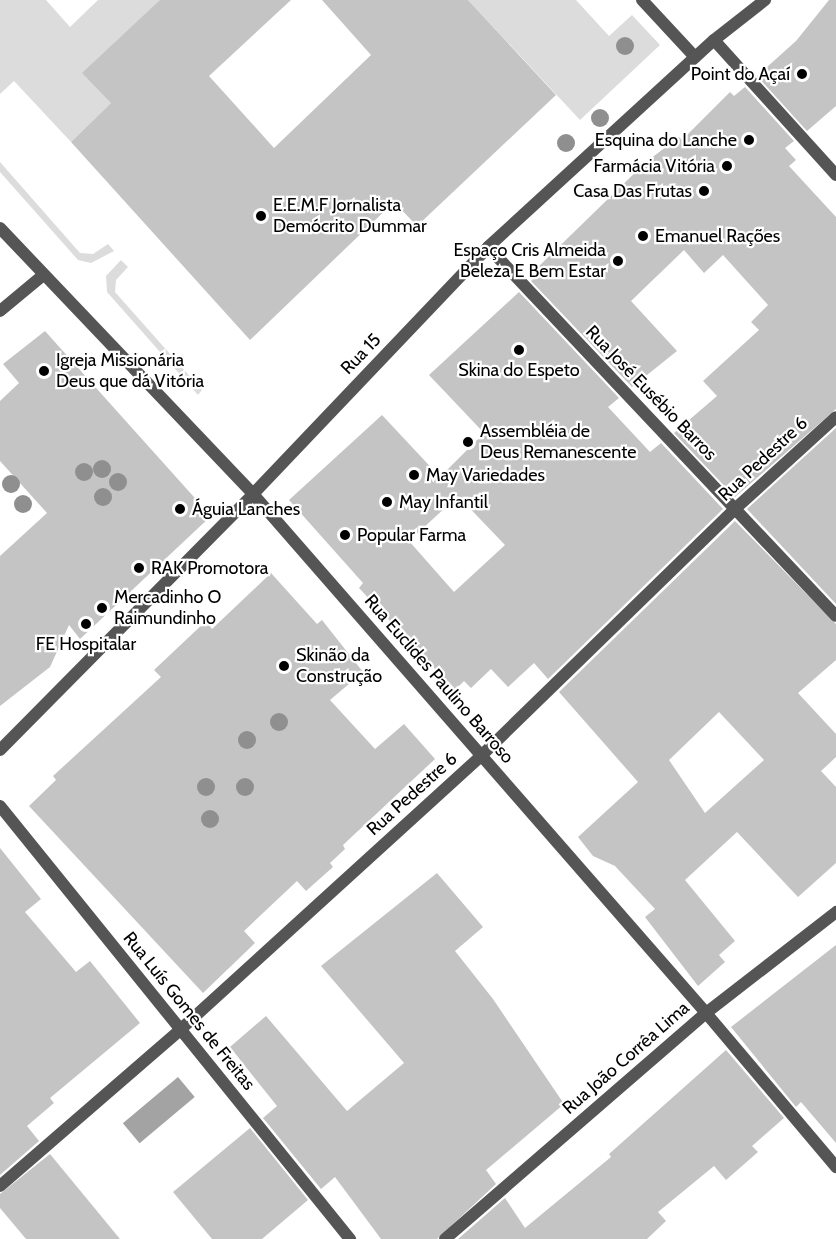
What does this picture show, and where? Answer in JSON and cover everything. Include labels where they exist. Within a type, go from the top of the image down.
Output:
[{"type":"street","points":[[642,0],[695,57]]},
{"type":"street","name":"Rua 15","points":[[0,750],[253,494],[488,247],[714,40],[765,0]]},
{"type":"street","points":[[714,40],[836,175]]},
{"type":"street","name":"Rua Euclides Paulino Barroso","points":[[0,228],[42,276],[253,494],[706,1012],[836,1167]]},
{"type":"street","name":"Rua José Eusébio Barros","points":[[488,247],[836,616]]},
{"type":"street","points":[[0,310],[42,276]]},
{"type":"street","name":"Rua Pedestre 6","points":[[0,1186],[180,1029],[482,755],[736,508],[836,417]]},
{"type":"street","name":"Rua Luís Gomes de Freitas","points":[[0,806],[350,1239]]},
{"type":"street","name":"Rua João Corrêa Lima","points":[[445,1239],[706,1012],[836,912]]},
{"type":"shaded area","points":[[0,0],[46,0],[70,27],[98,0],[160,0],[111,103],[71,142],[14,81],[0,94]]},
{"type":"shaded area","points":[[468,0],[576,0],[609,36],[632,15],[660,45],[580,120]]},
{"type":"shaded area","points":[[0,162],[80,253],[93,254],[108,244],[114,251],[91,263],[78,260],[0,172]]},
{"type":"shaded area","points":[[121,260],[128,267],[116,280],[115,292],[202,390],[198,395],[107,292],[106,276]]},
{"type":"shaded area","points":[[178,1077],[195,1097],[140,1143],[123,1123]]},
{"type":"building","points":[[160,0],[291,0],[209,76],[274,148],[371,55],[322,0],[468,0],[556,95],[417,226],[394,202],[250,340],[71,142],[111,103],[82,73]]},
{"type":"building","points":[[829,0],[836,0],[836,106],[807,131],[757,76],[796,41]]},
{"type":"building","points":[[745,87],[794,141],[785,148],[796,160],[789,166],[836,217],[836,409],[735,497],[674,433],[717,396],[703,381],[759,330],[751,322],[768,305],[723,255],[704,273],[684,250],[631,301],[677,351],[632,387],[531,281],[540,273],[536,269],[646,162],[679,137],[682,140],[730,92],[734,96]]},
{"type":"building","points":[[519,292],[619,398],[608,407],[650,452],[661,443],[723,509],[548,679],[534,663],[508,687],[491,669],[471,688],[464,681],[455,690],[359,588],[363,583],[289,500],[382,415],[440,477],[484,433],[429,375]],"holes":[[[458,496],[505,545],[454,592],[409,541]]]},
{"type":"building","points":[[45,331],[211,516],[80,639],[69,625],[50,667],[0,706],[0,556],[47,513],[0,461],[0,401],[19,383],[3,364]]},
{"type":"building","points":[[836,428],[836,604],[747,509]]},
{"type":"building","points":[[735,521],[836,624],[836,660],[798,693],[836,734],[836,757],[821,771],[836,787],[836,863],[798,897],[737,832],[685,880],[735,941],[719,955],[725,962],[698,986],[645,917],[655,909],[615,866],[593,856],[578,837],[638,782],[559,692]],"holes":[[[719,712],[764,760],[705,813],[669,760]]]},
{"type":"building","points":[[271,573],[317,624],[322,620],[363,672],[330,700],[375,749],[404,724],[435,759],[343,845],[345,849],[330,863],[333,867],[306,891],[297,881],[244,931],[255,943],[203,993],[29,806],[56,780],[53,776],[161,677],[154,670],[206,621],[212,629]]},
{"type":"building","points":[[0,848],[41,899],[25,912],[76,972],[90,961],[140,1023],[50,1098],[54,1103],[27,1126],[39,1141],[0,1175]]},
{"type":"building","points":[[437,873],[483,927],[455,951],[493,999],[564,1104],[486,1170],[496,1184],[437,1239],[381,1239],[335,1177],[321,1189],[263,1118],[277,1106],[230,1047],[266,1016],[347,1111],[404,1063],[321,966]]},
{"type":"building","points":[[836,945],[836,1143],[801,1102],[796,1107],[731,1027]]},
{"type":"building","points":[[726,1050],[784,1118],[752,1146],[758,1152],[726,1180],[714,1166],[658,1212],[666,1221],[647,1239],[458,1239],[505,1198],[525,1228],[611,1157],[609,1154]]},
{"type":"building","points":[[250,1128],[308,1200],[262,1239],[212,1239],[173,1192]]},
{"type":"building","points":[[50,1154],[120,1239],[26,1239],[0,1208],[0,1194]]},
{"type":"place","name":"Point do Açaí","points":[[802,74]]},
{"type":"place","name":"Esquina do Lanche","points":[[749,140]]},
{"type":"place","name":"Farmácia Vitória","points":[[727,166]]},
{"type":"place","name":"Casa Das Frutas","points":[[704,191]]},
{"type":"place","name":"E.E.M.F Jornalista Demócrito Dummar","points":[[261,216]]},
{"type":"place","name":"Emanuel Rações","points":[[643,236]]},
{"type":"place","name":"Espaço Cris Almeida Beleza E Bem Estar","points":[[618,261]]},
{"type":"place","name":"Skina do Espeto","points":[[519,350]]},
{"type":"place","name":"Igreja Missionária Deus que dá Vitória","points":[[44,371]]},
{"type":"place","name":"Assembléia de Deus Remanescente","points":[[468,442]]},
{"type":"place","name":"May Variedades","points":[[414,475]]},
{"type":"place","name":"May Infantil","points":[[387,502]]},
{"type":"place","name":"Águia Lanches","points":[[180,509]]},
{"type":"place","name":"Popular Farma","points":[[345,535]]},
{"type":"place","name":"RAK Promotora","points":[[139,568]]},
{"type":"place","name":"Mercadinho O Raimundinho","points":[[102,608]]},
{"type":"place","name":"FE Hospitalar","points":[[86,624]]},
{"type":"place","name":"Skinão da Construção","points":[[284,666]]}]
